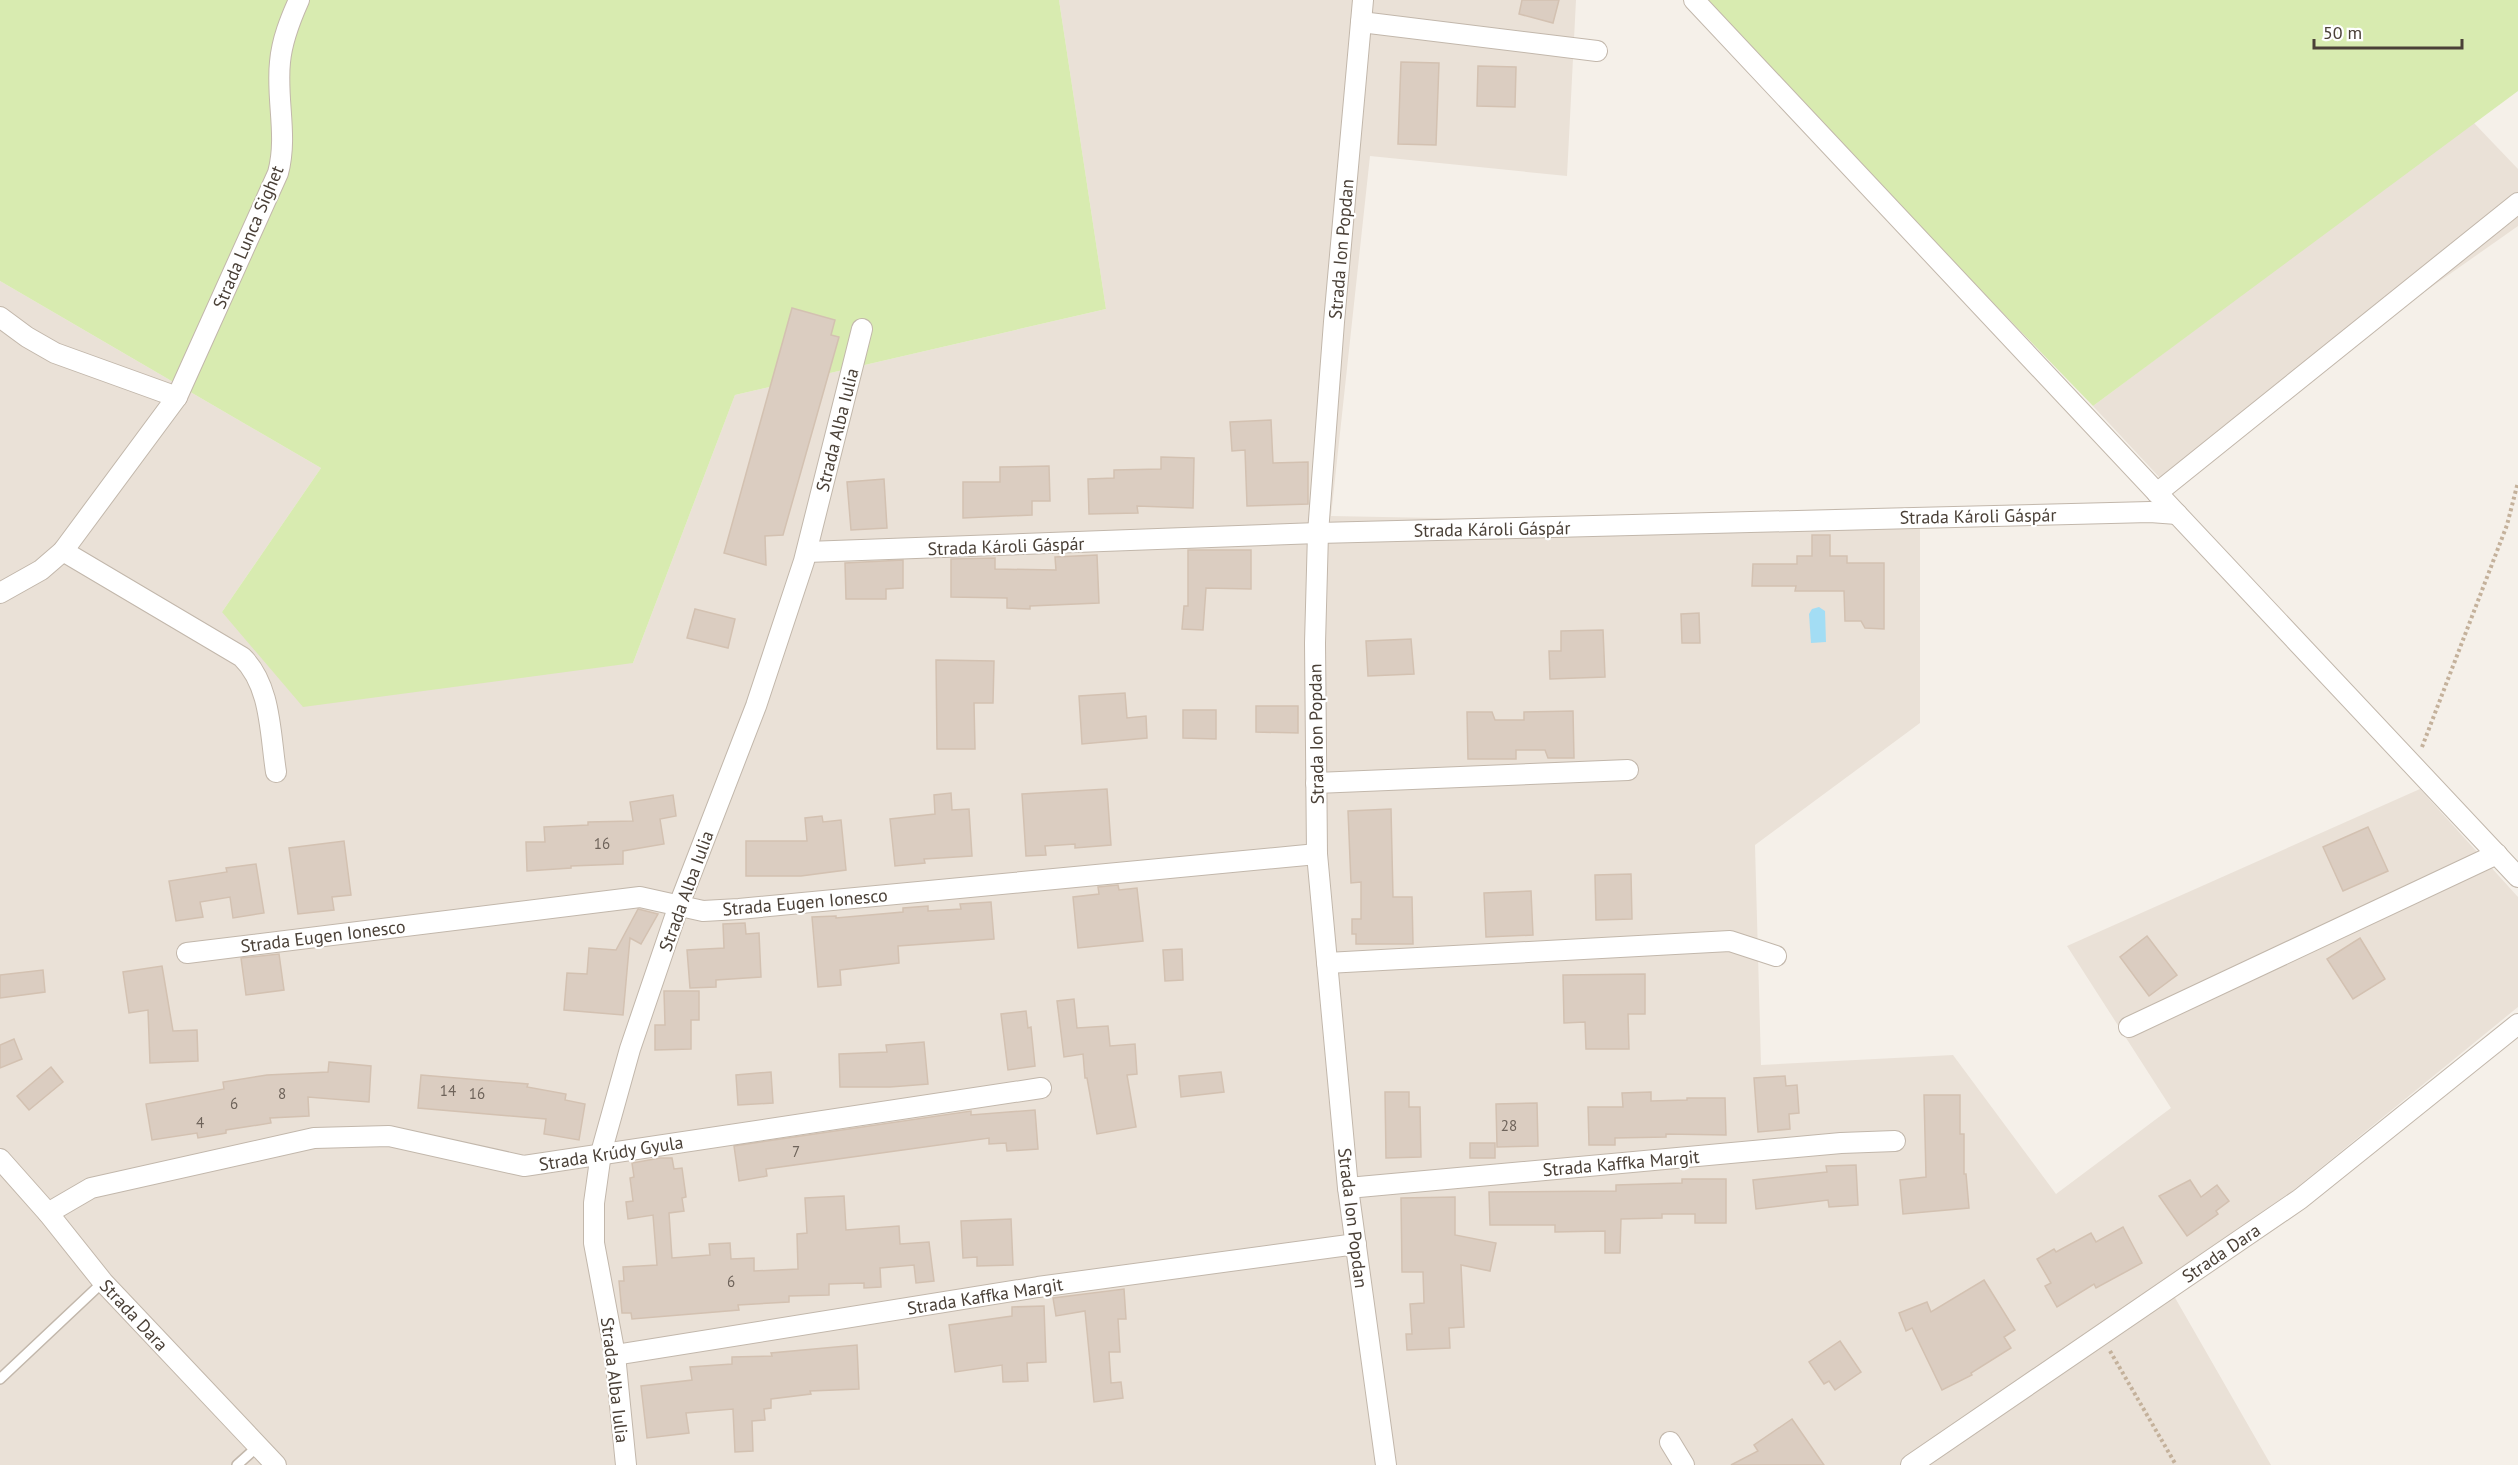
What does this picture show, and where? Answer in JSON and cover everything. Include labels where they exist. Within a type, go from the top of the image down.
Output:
[{"type":"street","name":"Strada Lunca Sighet","points":[[0,593],[41,570],[63,551],[177,397],[278,173],[284,153],[280,63],[284,37],[299,0]]},
{"type":"street","name":"Strada Ion Popdan","points":[[1364,0],[1334,322],[1318,533],[1315,643],[1317,854],[1348,1188],[1386,1465]]},
{"type":"street","points":[[1694,0],[2415,765],[2518,878]]},
{"type":"street","points":[[1361,22],[1597,51]]},
{"type":"street","points":[[2157,493],[2518,203]]},
{"type":"street","points":[[0,317],[27,338],[55,353],[177,397]]},
{"type":"street","name":"Strada Alba Iulia","points":[[626,1465],[615,1355],[594,1243],[594,1203],[601,1153],[630,1049],[679,905],[756,706],[807,552],[862,329]]},
{"type":"street","name":"Strada Károli Gáspár","points":[[807,552],[1318,533],[2150,512],[2177,514]]},
{"type":"street","points":[[63,551],[242,657],[254,668],[263,689],[276,772]]},
{"type":"street","points":[[1316,783],[1628,770]]},
{"type":"street","name":"Strada Eugen Ionesco","points":[[187,953],[640,897],[703,911],[739,909],[1317,854]]},
{"type":"street","points":[[2129,1027],[2497,854]]},
{"type":"street","points":[[1327,963],[1730,941],[1776,956]]},
{"type":"street","name":"Strada Dara","points":[[1911,1465],[2300,1199],[2518,1024]]},
{"type":"street","name":"Strada Krúdy Gyula","points":[[48,1214],[91,1188],[314,1138],[389,1136],[524,1166],[1041,1088]]},
{"type":"street","name":"Strada Kaffka Margit","points":[[1348,1188],[1841,1143],[1895,1141]]},
{"type":"street","name":"Strada Dara","points":[[0,1159],[103,1282],[276,1465]]},
{"type":"street","name":"Strada Kaffka Margit","points":[[615,1355],[1038,1287],[1356,1244]]},
{"type":"street","points":[[1670,1443],[1684,1465]]},
{"type":"lane","points":[[0,1379],[103,1282]]},
{"type":"lane","points":[[237,1465],[257,1447]]},
{"type":"path","points":[[2415,765],[2507,525],[2518,482]]},
{"type":"path","points":[[2101,1335],[2176,1465]]},
{"type":"shaded area","points":[[1059,0],[1576,0],[1567,176],[1370,156],[1331,516],[1920,527],[1920,723],[1755,845],[1761,1065],[1953,1055],[2056,1194],[2171,1108],[2067,946],[2420,789],[2518,897],[2518,1007],[2268,1211],[2166,1282],[2271,1465],[0,1465],[0,281],[321,468],[222,612],[633,663],[735,395],[1106,309]]},
{"type":"shaded area","points":[[2473,122],[2518,169],[2518,226],[2160,478],[2093,406]]},
{"type":"green space","points":[[0,0],[1059,0],[1106,309],[735,395],[633,663],[303,707],[222,612],[321,468],[0,281]]},
{"type":"green space","points":[[1700,0],[2518,0],[2518,91],[2093,406]]},
{"type":"water","points":[[1819,607],[1825,611],[1826,642],[1811,643],[1809,614],[1812,609]]},
{"type":"building","points":[[1522,0],[1559,0],[1553,23],[1519,14]]},
{"type":"building","points":[[1401,62],[1439,63],[1436,145],[1398,144]]},
{"type":"building","points":[[1478,66],[1516,67],[1515,107],[1477,106]]},
{"type":"building","points":[[792,308],[835,320],[831,335],[839,337],[783,535],[765,536],[766,565],[724,553]]},
{"type":"building","points":[[1271,420],[1273,463],[1308,462],[1308,504],[1247,506],[1245,450],[1232,451],[1230,422]]},
{"type":"building","points":[[1161,457],[1194,458],[1193,508],[1137,506],[1138,513],[1089,514],[1088,479],[1114,478],[1114,470],[1161,469]]},
{"type":"building","points":[[1049,466],[1050,501],[1032,501],[1032,515],[963,518],[963,482],[1000,482],[1000,467]]},
{"type":"building","points":[[884,479],[887,528],[851,530],[847,482]]},
{"type":"building","points":[[1812,535],[1830,535],[1830,556],[1847,556],[1847,563],[1884,563],[1884,629],[1865,628],[1861,621],[1845,621],[1844,591],[1795,591],[1796,586],[1752,586],[1753,564],[1797,564],[1797,556],[1812,556]]},
{"type":"building","points":[[1188,550],[1251,550],[1251,589],[1206,588],[1203,630],[1182,629],[1184,606],[1188,606]]},
{"type":"building","points":[[1097,555],[1099,603],[1030,606],[1030,609],[1007,608],[1007,598],[951,597],[951,559],[995,558],[995,569],[1056,570],[1055,557]]},
{"type":"building","points":[[903,560],[903,588],[886,589],[886,599],[846,599],[845,563]]},
{"type":"building","points":[[695,609],[735,619],[728,648],[687,638]]},
{"type":"building","points":[[1699,613],[1700,643],[1682,643],[1681,614]]},
{"type":"building","points":[[1603,630],[1605,677],[1550,679],[1549,651],[1561,651],[1561,631]]},
{"type":"building","points":[[1411,639],[1414,674],[1368,676],[1366,641]]},
{"type":"building","points":[[936,660],[994,661],[993,703],[974,703],[975,749],[937,749]]},
{"type":"building","points":[[1125,693],[1127,718],[1146,716],[1147,738],[1082,744],[1079,696]]},
{"type":"building","points":[[1256,706],[1298,706],[1298,733],[1256,732]]},
{"type":"building","points":[[1183,710],[1216,710],[1216,739],[1183,738]]},
{"type":"building","points":[[1573,711],[1574,758],[1548,758],[1545,750],[1516,750],[1516,759],[1468,759],[1467,712],[1492,712],[1495,720],[1524,720],[1524,712]]},
{"type":"building","points":[[1107,789],[1111,845],[1075,848],[1075,844],[1045,846],[1046,855],[1026,856],[1022,794]]},
{"type":"building","points":[[951,793],[952,810],[969,809],[972,856],[924,859],[925,863],[895,866],[890,819],[935,814],[934,795]]},
{"type":"building","points":[[673,795],[676,816],[660,819],[664,844],[623,851],[623,864],[527,871],[526,842],[545,842],[544,827],[588,825],[588,822],[633,821],[630,802]]},
{"type":"building","points":[[1391,809],[1393,897],[1412,897],[1413,944],[1356,944],[1356,934],[1352,934],[1352,919],[1361,919],[1361,882],[1351,883],[1348,811]]},
{"type":"building","points":[[822,816],[823,822],[841,820],[846,870],[801,876],[746,876],[746,841],[807,841],[805,818]]},
{"type":"building","points":[[2368,827],[2388,871],[2343,891],[2323,847]]},
{"type":"building","points":[[344,841],[351,895],[332,897],[334,910],[298,914],[289,848]]},
{"type":"building","points":[[256,864],[264,913],[233,918],[230,897],[200,902],[203,917],[176,921],[169,881],[227,872],[226,868]]},
{"type":"building","points":[[1631,874],[1632,919],[1596,920],[1595,875]]},
{"type":"building","points":[[1118,885],[1119,890],[1137,888],[1143,941],[1078,948],[1073,897],[1099,894],[1098,887]]},
{"type":"building","points":[[1531,891],[1533,935],[1486,937],[1484,893]]},
{"type":"building","points":[[991,902],[994,939],[898,946],[899,963],[840,970],[841,985],[818,987],[812,917],[836,916],[836,918],[903,912],[903,908],[928,906],[928,911],[961,909],[960,904]]},
{"type":"building","points":[[638,909],[658,914],[641,944],[630,938],[623,1015],[564,1010],[567,973],[587,974],[589,948],[616,950]]},
{"type":"building","points":[[745,923],[746,934],[759,933],[761,977],[716,980],[716,987],[690,988],[687,950],[724,948],[723,924]]},
{"type":"building","points":[[2147,936],[2177,975],[2149,996],[2120,957]]},
{"type":"building","points":[[2360,938],[2385,979],[2353,999],[2327,959]]},
{"type":"building","points":[[1182,949],[1183,980],[1165,981],[1163,950]]},
{"type":"building","points":[[279,954],[284,990],[246,995],[241,958]]},
{"type":"building","points":[[162,966],[173,1031],[197,1030],[198,1061],[150,1063],[148,1010],[129,1013],[123,972]]},
{"type":"building","points":[[43,970],[45,992],[0,998],[0,975]]},
{"type":"building","points":[[1645,974],[1645,1014],[1628,1014],[1629,1049],[1586,1049],[1585,1022],[1564,1023],[1563,975]]},
{"type":"building","points":[[664,991],[699,991],[699,1020],[691,1020],[691,1049],[655,1050],[655,1025],[665,1025]]},
{"type":"building","points":[[1074,999],[1077,1028],[1108,1026],[1110,1046],[1135,1044],[1137,1074],[1127,1075],[1136,1127],[1097,1134],[1087,1078],[1085,1078],[1083,1054],[1064,1057],[1057,1001]]},
{"type":"building","points":[[1026,1011],[1028,1028],[1031,1027],[1035,1066],[1008,1070],[1001,1014]]},
{"type":"building","points":[[14,1039],[22,1059],[0,1068],[0,1045]]},
{"type":"building","points":[[924,1042],[928,1084],[840,1087],[839,1054],[887,1052],[886,1045]]},
{"type":"building","points":[[329,1062],[371,1066],[369,1102],[308,1097],[309,1116],[270,1118],[271,1123],[226,1130],[226,1133],[198,1138],[197,1133],[152,1140],[146,1104],[224,1089],[223,1082],[267,1075],[328,1072]]},
{"type":"building","points":[[51,1067],[63,1082],[29,1110],[17,1096]]},
{"type":"building","points":[[771,1072],[773,1103],[738,1105],[736,1075]]},
{"type":"building","points":[[1221,1072],[1224,1092],[1181,1097],[1179,1076]]},
{"type":"building","points":[[421,1075],[528,1084],[527,1087],[566,1094],[565,1100],[585,1104],[579,1140],[544,1134],[546,1119],[418,1108]]},
{"type":"building","points":[[1785,1076],[1786,1086],[1797,1085],[1799,1113],[1789,1114],[1790,1129],[1758,1132],[1754,1078]]},
{"type":"building","points":[[1385,1092],[1409,1092],[1409,1107],[1420,1107],[1421,1157],[1386,1158]]},
{"type":"building","points":[[1651,1092],[1651,1101],[1725,1098],[1726,1135],[1666,1134],[1666,1137],[1615,1138],[1615,1145],[1589,1145],[1588,1107],[1623,1107],[1622,1093]]},
{"type":"building","points":[[1924,1095],[1960,1095],[1960,1134],[1964,1134],[1964,1174],[1966,1174],[1969,1208],[1903,1214],[1900,1180],[1926,1177]]},
{"type":"building","points":[[1537,1103],[1538,1146],[1497,1147],[1496,1104]]},
{"type":"building","points":[[1035,1110],[1038,1149],[1007,1151],[1006,1143],[989,1144],[989,1138],[766,1169],[767,1176],[739,1181],[734,1146],[971,1111],[971,1115]]},
{"type":"building","points":[[1470,1143],[1495,1143],[1495,1158],[1470,1158]]},
{"type":"building","points":[[672,1158],[674,1169],[682,1168],[686,1197],[682,1198],[684,1211],[669,1213],[672,1258],[710,1255],[709,1244],[730,1243],[731,1259],[754,1258],[754,1271],[798,1269],[797,1234],[807,1233],[805,1198],[844,1196],[846,1230],[899,1226],[900,1244],[929,1242],[934,1281],[916,1283],[914,1265],[880,1268],[881,1287],[864,1288],[864,1283],[829,1284],[829,1295],[789,1296],[789,1302],[738,1305],[739,1310],[632,1319],[631,1313],[622,1313],[619,1281],[624,1281],[623,1267],[657,1265],[653,1215],[628,1219],[626,1202],[633,1201],[630,1178],[634,1177],[632,1163]]},
{"type":"building","points":[[1856,1165],[1858,1205],[1829,1207],[1828,1200],[1756,1209],[1753,1180],[1827,1172],[1826,1166]]},
{"type":"building","points":[[1682,1179],[1726,1179],[1726,1223],[1695,1223],[1695,1214],[1662,1214],[1662,1218],[1621,1219],[1620,1253],[1605,1253],[1605,1231],[1555,1232],[1555,1225],[1490,1225],[1489,1192],[1616,1191],[1616,1185],[1682,1183]]},
{"type":"building","points":[[2190,1180],[2201,1197],[2217,1185],[2229,1201],[2216,1211],[2218,1214],[2187,1236],[2159,1196]]},
{"type":"building","points":[[1455,1197],[1455,1235],[1496,1243],[1490,1271],[1461,1265],[1464,1327],[1449,1328],[1450,1348],[1407,1350],[1406,1334],[1412,1334],[1410,1304],[1424,1303],[1423,1272],[1402,1272],[1401,1198]]},
{"type":"building","points":[[1011,1219],[1013,1265],[977,1266],[977,1257],[963,1258],[961,1221]]},
{"type":"building","points":[[2123,1227],[2142,1263],[2096,1288],[2094,1284],[2057,1307],[2045,1286],[2051,1283],[2037,1259],[2054,1249],[2056,1252],[2091,1233],[2096,1242]]},
{"type":"building","points":[[1984,1280],[2015,1330],[2004,1337],[2011,1348],[1971,1373],[1972,1375],[1942,1390],[1912,1328],[1906,1331],[1899,1313],[1927,1302],[1931,1312]]},
{"type":"building","points":[[1124,1289],[1126,1319],[1118,1319],[1120,1352],[1109,1352],[1111,1383],[1121,1382],[1123,1398],[1094,1402],[1085,1311],[1056,1316],[1053,1298]]},
{"type":"building","points":[[1044,1306],[1046,1362],[1027,1363],[1028,1381],[1003,1382],[1002,1365],[955,1372],[949,1325],[1012,1316],[1012,1307]]},
{"type":"building","points":[[1840,1341],[1861,1372],[1835,1390],[1829,1381],[1824,1384],[1809,1362]]},
{"type":"building","points":[[857,1345],[859,1389],[810,1391],[811,1394],[771,1399],[771,1408],[764,1409],[765,1420],[752,1421],[753,1451],[735,1452],[733,1409],[686,1413],[689,1433],[647,1438],[641,1386],[692,1380],[690,1367],[732,1364],[732,1357],[772,1356],[771,1353]]},
{"type":"building","points":[[1792,1419],[1824,1465],[1731,1465],[1758,1451],[1754,1445]]}]
